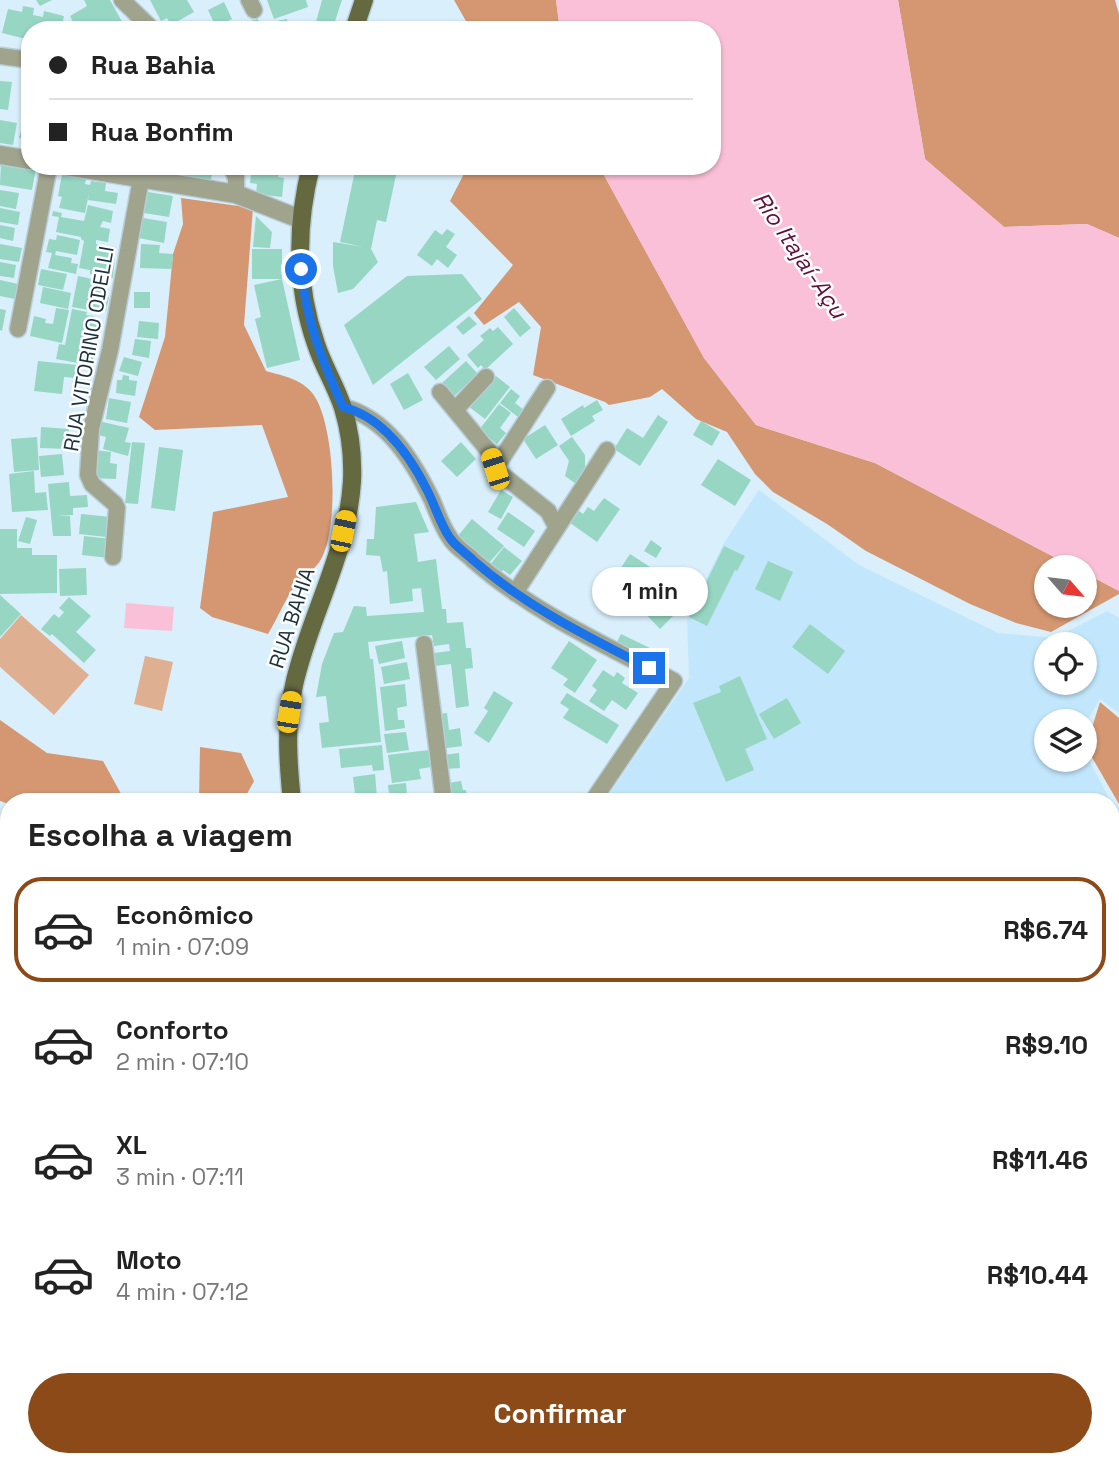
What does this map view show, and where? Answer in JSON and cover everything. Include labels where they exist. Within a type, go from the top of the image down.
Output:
[{"type":"main road","points":[[357,21],[364,0]]},
{"type":"main road","name":"RUA BAHIA","points":[[291,793],[287,736],[293,686],[339,549],[352,483],[352,457],[343,407],[319,352],[306,311],[301,269],[300,219],[309,175]]},
{"type":"street","points":[[122,0],[144,21]]},
{"type":"street","points":[[139,0],[148,21]]},
{"type":"street","points":[[0,56],[21,59]]},
{"type":"street","points":[[0,155],[21,158]]},
{"type":"street","points":[[18,329],[48,175]]},
{"type":"street","points":[[118,175],[236,194],[300,219]]},
{"type":"street","points":[[235,175],[236,194]]},
{"type":"street","name":"RUA VITORINO ODELLI","points":[[113,557],[117,508],[92,484],[88,475],[91,429],[110,350],[141,179]]},
{"type":"street","points":[[455,410],[486,377]]},
{"type":"street","points":[[495,469],[547,388]]},
{"type":"street","points":[[440,392],[491,454],[495,469],[548,511],[557,528]]},
{"type":"street","points":[[343,407],[359,411],[375,421],[398,443],[426,487],[450,539],[491,576],[576,630],[674,681],[598,793]]},
{"type":"street","points":[[515,593],[607,450]]},
{"type":"street","points":[[424,644],[443,793]]},
{"type":"shaded area","points":[[454,0],[556,0],[559,21],[466,21]]},
{"type":"shaded area","points":[[898,0],[1115,0],[1119,14],[1119,238],[1087,224],[1004,227],[925,159]]},
{"type":"shaded area","points":[[463,175],[604,175],[704,358],[756,425],[875,463],[1050,555],[1034,555],[1034,618],[1076,618],[1051,632],[1016,623],[970,604],[866,551],[773,492],[755,474],[727,432],[696,419],[662,389],[650,397],[609,405],[533,375],[541,327],[519,302],[484,325],[474,313],[513,265],[450,201]]},
{"type":"shaded area","points":[[181,198],[253,208],[244,325],[266,371],[292,379],[309,389],[320,408],[326,428],[330,451],[332,502],[326,546],[317,565],[294,587],[268,634],[212,617],[200,608],[213,512],[288,497],[262,425],[155,430],[139,417],[165,337],[173,254],[183,224]]},
{"type":"shaded area","points":[[759,490],[859,565],[998,633],[1034,636],[1034,695],[1097,695],[1097,632],[1067,632],[1107,611],[1119,618],[1119,713],[1100,699],[1094,709],[1034,709],[1034,772],[1095,772],[1106,793],[610,793],[689,678],[687,617],[724,543]]},
{"type":"shaded area","points":[[1097,579],[1119,591],[1119,594],[1097,606]]},
{"type":"shaded area","points":[[21,615],[89,675],[54,715],[0,667],[0,639]]},
{"type":"shaded area","points":[[145,656],[173,662],[162,711],[134,704]]},
{"type":"shaded area","points":[[1100,702],[1119,718],[1119,793],[1113,793],[1097,766],[1097,712]]},
{"type":"shaded area","points":[[0,720],[47,753],[103,761],[121,793],[0,793]]},
{"type":"shaded area","points":[[200,747],[241,753],[254,781],[247,793],[199,793]]},
{"type":"water","name":"Rio Itajaí-Açu","points":[[556,0],[898,0],[925,159],[1004,227],[1087,224],[1119,238],[1119,591],[1097,579],[1097,555],[1050,555],[875,463],[756,425],[704,358],[604,175],[721,175],[721,21],[559,21]]},
{"type":"water","points":[[126,603],[174,607],[172,631],[124,628]]},
{"type":"building","points":[[36,0],[52,0],[40,6]]},
{"type":"building","points":[[84,0],[110,0],[122,21],[72,21],[70,16],[87,6]]},
{"type":"building","points":[[150,0],[187,0],[194,12],[178,21],[169,21],[167,18],[161,21]]},
{"type":"building","points":[[267,0],[306,0],[308,7],[274,19]]},
{"type":"building","points":[[322,0],[342,0],[335,21],[316,21]]},
{"type":"building","points":[[224,2],[232,19],[213,21],[208,10]]},
{"type":"building","points":[[23,6],[34,8],[33,15],[43,17],[44,11],[64,16],[63,21],[21,21],[21,38],[2,33],[8,9],[22,12]]},
{"type":"building","points":[[0,81],[12,82],[8,110],[0,109]]},
{"type":"building","points":[[0,120],[17,123],[13,145],[0,143]]},
{"type":"building","points":[[1,162],[21,165],[21,175],[35,175],[32,190],[0,185]]},
{"type":"building","points":[[62,175],[86,179],[85,184],[90,185],[91,181],[106,183],[105,191],[118,193],[116,204],[88,200],[89,193],[85,213],[59,208]]},
{"type":"building","points":[[177,175],[212,175],[211,180]]},
{"type":"building","points":[[251,175],[278,175],[284,178],[282,197],[256,194],[257,184],[250,183]]},
{"type":"building","points":[[354,175],[396,175],[386,222],[377,220],[371,249],[378,262],[353,289],[338,293],[333,266],[333,242],[364,247],[340,242]]},
{"type":"building","points":[[0,190],[19,193],[16,209],[0,206]]},
{"type":"building","points":[[148,192],[173,196],[169,217],[144,213]]},
{"type":"building","points":[[88,205],[113,211],[111,223],[103,221],[100,227],[110,229],[108,242],[96,240],[96,244],[116,247],[113,278],[90,274],[90,270],[79,268],[84,241],[81,237],[56,232],[59,217],[52,216],[53,211],[62,213],[61,217],[84,221]]},
{"type":"building","points":[[0,208],[20,212],[18,225],[0,222]]},
{"type":"building","points":[[256,216],[272,232],[270,248],[253,247]]},
{"type":"building","points":[[143,218],[167,222],[164,243],[139,238]]},
{"type":"building","points":[[0,225],[15,228],[13,241],[0,238]]},
{"type":"building","points":[[447,229],[455,234],[446,247],[457,255],[448,268],[437,259],[432,266],[417,255],[435,230],[442,235]]},
{"type":"building","points":[[57,235],[80,240],[77,255],[56,251],[55,255],[72,258],[71,263],[78,264],[76,274],[48,268],[52,253],[46,252],[49,239],[56,240]]},
{"type":"building","points":[[0,244],[22,248],[19,262],[0,259]]},
{"type":"building","points":[[141,244],[160,245],[159,253],[173,254],[172,269],[140,268]]},
{"type":"building","points":[[252,249],[282,249],[282,279],[252,279]]},
{"type":"building","points":[[0,262],[16,265],[14,278],[0,276]]},
{"type":"building","points":[[41,269],[67,274],[63,290],[38,285]]},
{"type":"building","points":[[462,274],[482,299],[373,385],[344,325],[407,276]]},
{"type":"building","points":[[78,276],[106,282],[103,296],[109,297],[106,311],[72,307]]},
{"type":"building","points":[[282,279],[300,360],[267,368],[255,319],[261,317],[254,285]]},
{"type":"building","points":[[0,280],[18,284],[15,299],[0,296]]},
{"type":"building","points":[[43,287],[71,293],[68,309],[40,303]]},
{"type":"building","points":[[134,292],[150,292],[150,308],[134,308]]},
{"type":"building","points":[[56,308],[69,310],[62,343],[30,336],[34,316],[46,319],[45,323],[53,324]]},
{"type":"building","points":[[514,308],[531,328],[520,337],[504,317]]},
{"type":"building","points":[[0,309],[6,310],[2,331],[0,330]]},
{"type":"building","points":[[72,309],[94,316],[93,324],[98,325],[98,343],[95,342],[93,360],[90,359],[89,365],[56,359],[59,344],[65,345]]},
{"type":"building","points":[[469,316],[477,324],[463,335],[456,327]]},
{"type":"building","points":[[139,321],[159,323],[158,339],[137,337]]},
{"type":"building","points":[[498,327],[513,344],[485,370],[481,365],[478,368],[467,355],[484,340],[480,336],[490,328],[493,331]]},
{"type":"building","points":[[135,339],[151,341],[149,358],[132,355]]},
{"type":"building","points":[[449,346],[460,359],[436,380],[424,367]]},
{"type":"building","points":[[124,357],[142,362],[138,376],[119,371]]},
{"type":"building","points":[[38,361],[77,365],[76,378],[64,377],[62,394],[34,391]]},
{"type":"building","points":[[466,361],[478,374],[454,396],[442,383]]},
{"type":"building","points":[[408,373],[423,400],[404,410],[390,384]]},
{"type":"building","points":[[123,375],[129,376],[129,380],[137,381],[135,396],[116,393],[117,380],[122,380]]},
{"type":"building","points":[[496,376],[510,387],[485,419],[468,406]]},
{"type":"building","points":[[511,389],[520,396],[515,403],[524,410],[518,417],[500,403]]},
{"type":"building","points":[[109,398],[131,402],[127,423],[106,419]]},
{"type":"building","points":[[597,400],[603,410],[592,416],[595,421],[571,436],[561,419],[583,405],[584,408]]},
{"type":"building","points":[[499,404],[511,413],[500,428],[506,433],[497,444],[479,430]]},
{"type":"building","points":[[658,415],[668,422],[640,466],[614,449],[627,428],[643,438]]},
{"type":"building","points":[[98,421],[129,428],[125,442],[131,443],[128,456],[103,449],[106,437],[95,434]]},
{"type":"building","points":[[701,421],[720,432],[712,446],[693,435]]},
{"type":"building","points":[[545,425],[558,445],[536,459],[523,439]]},
{"type":"building","points":[[41,427],[69,429],[68,449],[40,448]]},
{"type":"building","points":[[37,437],[39,470],[14,472],[11,439]]},
{"type":"building","points":[[572,437],[585,455],[585,467],[576,484],[565,476],[569,461],[559,446]]},
{"type":"building","points":[[132,442],[145,443],[138,504],[125,503]]},
{"type":"building","points":[[461,442],[476,459],[457,477],[441,461]]},
{"type":"building","points":[[159,447],[183,450],[175,511],[151,508]]},
{"type":"building","points":[[94,450],[111,452],[110,463],[117,464],[116,479],[92,478]]},
{"type":"building","points":[[62,454],[64,475],[41,477],[39,456]]},
{"type":"building","points":[[718,459],[751,480],[735,506],[701,485]]},
{"type":"building","points":[[34,471],[35,493],[46,492],[48,510],[12,512],[9,474]]},
{"type":"building","points":[[69,482],[70,496],[87,495],[88,507],[73,508],[73,515],[56,516],[70,516],[71,536],[53,536],[48,484]]},
{"type":"building","points":[[501,490],[513,497],[501,519],[488,512]]},
{"type":"building","points":[[604,498],[620,509],[597,542],[566,520],[575,508],[583,514],[588,507],[594,511]]},
{"type":"building","points":[[416,502],[429,532],[414,534],[418,562],[436,559],[442,609],[446,609],[447,623],[463,622],[466,648],[471,648],[473,668],[465,669],[469,706],[456,708],[451,664],[435,666],[434,653],[450,651],[449,644],[434,646],[432,635],[368,642],[370,659],[373,659],[381,742],[322,748],[319,723],[329,722],[326,696],[316,697],[322,664],[334,633],[343,632],[354,606],[366,607],[367,616],[424,612],[421,588],[412,589],[413,601],[390,604],[387,571],[383,572],[380,556],[366,555],[367,539],[374,539],[376,507]]},
{"type":"building","points":[[508,512],[535,531],[524,547],[497,529]]},
{"type":"building","points":[[81,514],[111,517],[106,537],[79,534]]},
{"type":"building","points":[[26,517],[37,520],[30,544],[18,541]]},
{"type":"building","points":[[472,519],[504,546],[488,564],[457,537]]},
{"type":"building","points":[[0,529],[17,529],[17,548],[32,548],[32,555],[57,555],[57,593],[0,594]]},
{"type":"building","points":[[84,536],[111,539],[109,558],[82,555]]},
{"type":"building","points":[[651,540],[662,548],[656,558],[644,551]]},
{"type":"building","points":[[724,546],[745,556],[737,571],[735,570],[707,626],[689,617]]},
{"type":"building","points":[[504,547],[522,561],[510,575],[503,570],[500,573],[490,565]]},
{"type":"building","points":[[630,554],[661,574],[637,611],[607,589]]},
{"type":"building","points":[[768,561],[793,572],[780,601],[755,589]]},
{"type":"building","points":[[86,568],[87,595],[60,596],[59,569]]},
{"type":"building","points":[[664,575],[675,579],[671,594],[659,590]]},
{"type":"building","points":[[688,579],[692,595],[679,598],[675,583]]},
{"type":"building","points":[[656,592],[676,613],[660,629],[640,608]]},
{"type":"building","points":[[0,595],[21,614],[0,637]]},
{"type":"building","points":[[69,597],[91,616],[76,632],[96,650],[84,663],[52,634],[50,636],[41,629],[54,614],[59,618],[64,612],[59,608]]},
{"type":"building","points":[[810,624],[845,651],[828,674],[792,647]]},
{"type":"building","points":[[621,634],[654,650],[649,660],[616,644]]},
{"type":"building","points":[[402,641],[405,658],[379,664],[375,646]]},
{"type":"building","points":[[569,641],[597,660],[575,693],[563,685],[568,679],[551,668]]},
{"type":"building","points":[[407,662],[410,679],[384,684],[381,667]]},
{"type":"building","points":[[603,670],[614,677],[617,672],[625,678],[622,683],[638,693],[626,710],[612,700],[604,711],[589,701],[597,690],[592,686]]},
{"type":"building","points":[[740,676],[767,739],[745,749],[754,770],[726,782],[693,703],[721,692],[719,686]]},
{"type":"building","points":[[405,684],[407,706],[397,708],[398,720],[404,720],[405,728],[385,731],[380,687]]},
{"type":"building","points":[[494,691],[513,703],[489,743],[474,733],[488,711],[484,708]]},
{"type":"building","points":[[567,693],[619,725],[607,744],[563,718],[569,709],[560,703]]},
{"type":"building","points":[[787,698],[801,723],[774,739],[759,714]]},
{"type":"building","points":[[447,713],[449,730],[460,728],[462,746],[440,749],[437,714]]},
{"type":"building","points":[[406,732],[409,750],[387,753],[384,734]]},
{"type":"building","points":[[382,745],[384,770],[373,771],[372,765],[341,768],[339,749]]},
{"type":"building","points":[[429,750],[431,767],[419,769],[421,779],[392,783],[388,755]]},
{"type":"building","points":[[459,753],[460,768],[445,769],[443,755]]},
{"type":"building","points":[[375,774],[377,793],[355,793],[353,777]]},
{"type":"building","points":[[461,781],[466,793],[449,793],[448,783]]},
{"type":"building","points":[[406,783],[407,793],[389,793],[388,785]]},
{"type":"route","points":[[301,269],[306,311],[315,343],[343,407],[359,411],[375,421],[398,443],[426,487],[450,539],[491,576],[515,593],[576,630],[649,668]]}]
